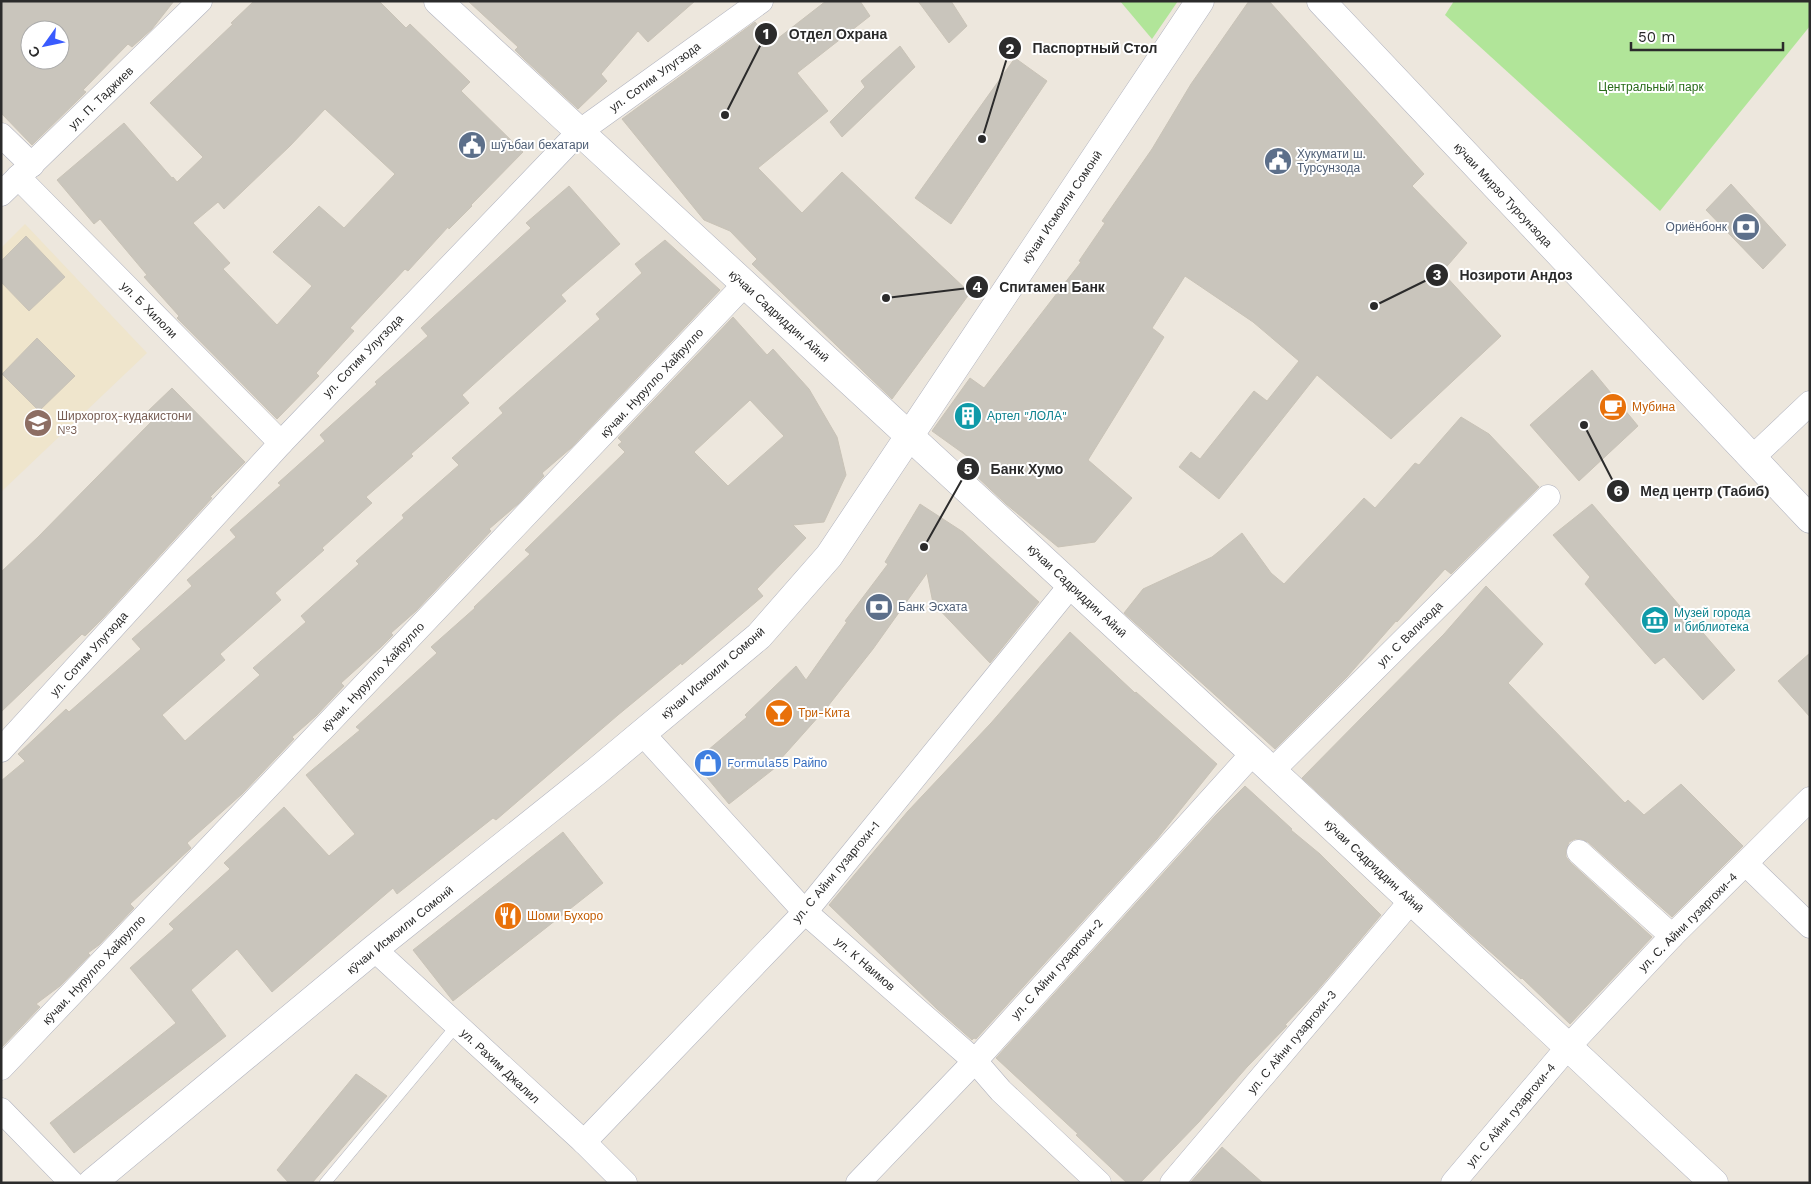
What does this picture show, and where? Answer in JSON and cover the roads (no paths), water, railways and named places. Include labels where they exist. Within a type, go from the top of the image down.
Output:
[{"type":"street","name":"ул. П. Таджиев","points":[[1,194],[200,1]]},
{"type":"street","name":"кӯчаи Садриддин Айнӣ","points":[[438,1],[744,285],[910,435],[1714,1183]]},
{"type":"street","name":"ул. Сотим Улугзода","points":[[1,750],[281,442],[579,132],[760,1]]},
{"type":"street","name":"кӯчаи Исмоили Сомонӣ","points":[[92,1183],[759,636],[829,556],[1200,1]]},
{"type":"street","name":"кӯчаи Мирзо Турсунзода","points":[[1321,1],[1810,519]]},
{"type":"street","name":"ул. Б Хилоли","points":[[1,135],[25,171],[281,442]]},
{"type":"street","name":"кӯчаи. Нурулло Хайрулло","points":[[1,1068],[744,285]]},
{"type":"street","points":[[1752,458],[1810,403]]},
{"type":"street","name":"ул. С Вализода","points":[[1272,771],[1548,497]]},
{"type":"street","name":"ул. С Айни гузаргохи-1","points":[[584,1142],[805,912],[1071,585]]},
{"type":"street","name":"ул. К Наимов","points":[[642,733],[805,912],[975,1061],[1002,1091],[1099,1183]]},
{"type":"street","name":"ул. С Айни гузаргохи-2","points":[[858,1183],[975,1061],[1253,753]]},
{"type":"street","name":"ул. С. Айни гузаргохи-4","points":[[1568,1047],[1672,936],[1810,799]]},
{"type":"street","points":[[1579,852],[1672,936]]},
{"type":"street","points":[[1746,864],[1810,926]]},
{"type":"street","name":"ул. С Айни гузаргохи-3","points":[[1172,1183],[1411,901]]},
{"type":"street","name":"ул. Рахим Джалил","points":[[374,950],[584,1142],[613,1179]]},
{"type":"street","name":"ул. С Айни гузаргохи-4","points":[[1453,1183],[1568,1047]]},
{"type":"street","points":[[1,1110],[72,1183]]},
{"type":"lane","points":[[325,1183],[456,1026]]},
{"type":"place","name":"Отдел Охрана","points":[[725,115]]},
{"type":"place","name":"Паспортный Стол","points":[[982,139]]},
{"type":"place","name":"шӯъбаи бехатари","points":[[472,145]]},
{"type":"place","name":"Хукумати ш. Турсунзода","points":[[1278,161]]},
{"type":"place","name":"Ориёнбонк","points":[[1746,227]]},
{"type":"place","name":"Спитамен Банк","points":[[886,298]]},
{"type":"place","name":"Нозироти Андоз","points":[[1374,306]]},
{"type":"place","name":"Мубина","points":[[1613,407]]},
{"type":"place","name":"Артел \"ЛОЛА\"","points":[[968,416]]},
{"type":"place","name":"Ширхоргоҳ-кудакистони №3","points":[[38,423]]},
{"type":"place","name":"Мед центр (Табиб)","points":[[1584,425]]},
{"type":"place","name":"Банк Хумо","points":[[924,547]]},
{"type":"place","name":"Банк Эсхата","points":[[879,607]]},
{"type":"place","name":"Музей города и библиотека","points":[[1655,620]]},
{"type":"place","name":"Три-Кита","points":[[779,713]]},
{"type":"place","name":"Formula55 Райпо","points":[[708,763]]},
{"type":"place","name":"Шоми Бухоро","points":[[508,916]]},
{"type":"park label","name":"Центральный парк","points":[[1651,87]]}]
